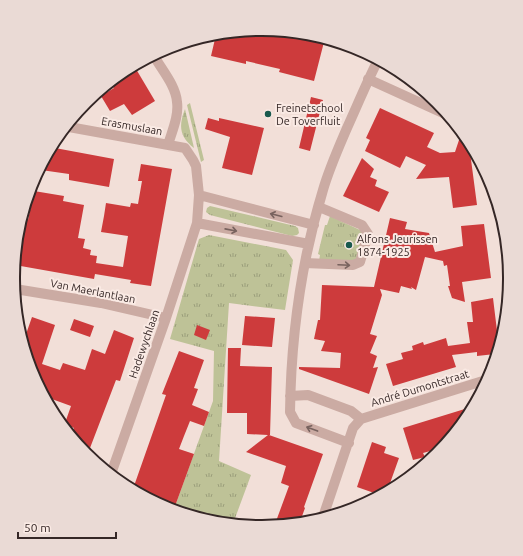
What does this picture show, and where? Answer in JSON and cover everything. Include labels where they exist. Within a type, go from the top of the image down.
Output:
[{"type":"street","name":"Erasmuslaan","points":[[157,60],[176,94],[176,116],[168,145]]},
{"type":"street","points":[[349,443],[296,423],[290,412],[290,396],[295,326],[305,263],[318,207],[330,170],[368,79],[375,65]]},
{"type":"street","points":[[368,79],[434,109]]},
{"type":"street","name":"Erasmuslaan","points":[[73,128],[185,148]]},
{"type":"street","name":"Hadewychlaan","points":[[113,469],[166,318],[197,223],[199,195],[196,166],[185,148]]},
{"type":"street","points":[[199,195],[314,224]]},
{"type":"street","points":[[305,263],[353,265],[360,262],[368,234],[362,225],[318,207]]},
{"type":"street","points":[[197,223],[309,244]]},
{"type":"street","name":"Van Maerlantlaan","points":[[21,292],[100,302],[166,318]]},
{"type":"street","name":"André Dumontstraat","points":[[361,419],[479,382]]},
{"type":"street","points":[[290,396],[308,395],[351,411],[361,419],[353,428],[325,511]]},
{"type":"green space","points":[[190,103],[204,160],[201,162],[187,105]]},
{"type":"green space","points":[[185,109],[194,148],[183,136],[181,121]]},
{"type":"green space","points":[[210,206],[295,226],[298,228],[299,233],[292,236],[210,215],[206,212],[207,208]]},
{"type":"green space","points":[[330,216],[360,230],[363,233],[359,257],[354,262],[319,261],[320,255],[318,254],[325,225],[327,225]]},
{"type":"green space","points":[[209,235],[286,250],[293,260],[285,310],[229,303],[219,461],[251,475],[235,518],[214,515],[176,504],[213,401],[214,351],[170,339],[199,239]]},
{"type":"building","points":[[246,37],[277,37],[309,41],[323,45],[314,81],[279,72],[280,69],[246,61],[246,64],[211,56],[215,41]]},
{"type":"building","points":[[137,71],[155,101],[132,115],[124,104],[110,111],[101,97],[114,88],[114,86]]},
{"type":"building","points":[[311,97],[323,100],[310,151],[299,148]]},
{"type":"building","points":[[380,108],[434,133],[427,147],[440,153],[455,152],[459,140],[471,156],[477,205],[453,208],[449,177],[416,179],[426,165],[406,156],[400,168],[365,151],[370,140],[366,138]]},
{"type":"building","points":[[208,118],[219,121],[219,118],[264,128],[252,175],[222,168],[230,137],[205,129]]},
{"type":"building","points":[[58,149],[114,159],[109,187],[69,180],[69,174],[45,171]]},
{"type":"building","points":[[362,158],[374,169],[370,177],[377,180],[375,186],[389,192],[379,212],[343,196]]},
{"type":"building","points":[[141,164],[172,169],[151,286],[130,283],[131,280],[95,274],[94,279],[21,266],[22,246],[27,220],[36,191],[64,196],[63,201],[84,205],[78,238],[85,239],[83,248],[91,250],[90,255],[97,256],[96,263],[123,267],[128,236],[101,232],[106,203],[130,207],[131,203],[138,204],[142,181],[138,181]]},
{"type":"building","points":[[390,218],[407,222],[405,229],[429,233],[435,252],[463,246],[461,226],[484,224],[491,278],[462,282],[465,302],[452,298],[448,286],[450,286],[447,265],[444,266],[443,261],[425,257],[416,290],[411,287],[412,289],[401,286],[399,293],[380,289],[382,295],[370,334],[377,336],[370,353],[377,356],[373,368],[378,367],[369,394],[299,369],[299,367],[340,368],[341,353],[321,351],[325,341],[314,339],[318,320],[320,320],[322,285],[374,287]]},
{"type":"building","points":[[493,298],[497,331],[490,354],[477,356],[477,352],[452,355],[456,367],[393,386],[386,364],[403,359],[401,353],[413,350],[412,346],[423,342],[424,345],[446,338],[448,346],[470,343],[467,322],[473,322],[471,302]]},
{"type":"building","points":[[245,316],[275,318],[272,347],[242,345]]},
{"type":"building","points":[[32,317],[55,325],[42,364],[60,370],[63,363],[85,370],[92,349],[105,354],[114,330],[134,338],[120,381],[116,380],[90,448],[66,420],[71,406],[52,399],[38,370],[26,333]]},
{"type":"building","points":[[74,319],[94,326],[90,337],[70,330]]},
{"type":"building","points":[[197,325],[210,330],[206,340],[194,335]]},
{"type":"building","points":[[228,348],[241,348],[240,366],[272,367],[269,435],[323,454],[302,516],[277,519],[289,486],[281,483],[286,466],[246,452],[268,435],[247,434],[247,413],[227,413]]},
{"type":"building","points":[[179,351],[204,360],[194,388],[198,389],[192,405],[209,412],[204,426],[190,421],[179,449],[194,454],[176,504],[155,495],[135,484],[166,395],[162,394]]},
{"type":"building","points":[[464,409],[453,425],[432,449],[423,453],[424,457],[413,460],[403,428]]},
{"type":"building","points":[[372,442],[386,447],[384,453],[399,458],[390,482],[373,492],[357,487]]},
{"type":"place","name":"Freinetschool De Toverfluit","points":[[268,114]]},
{"type":"place","name":"Alfons Jeurissen 1874-1925","points":[[349,245]]}]
